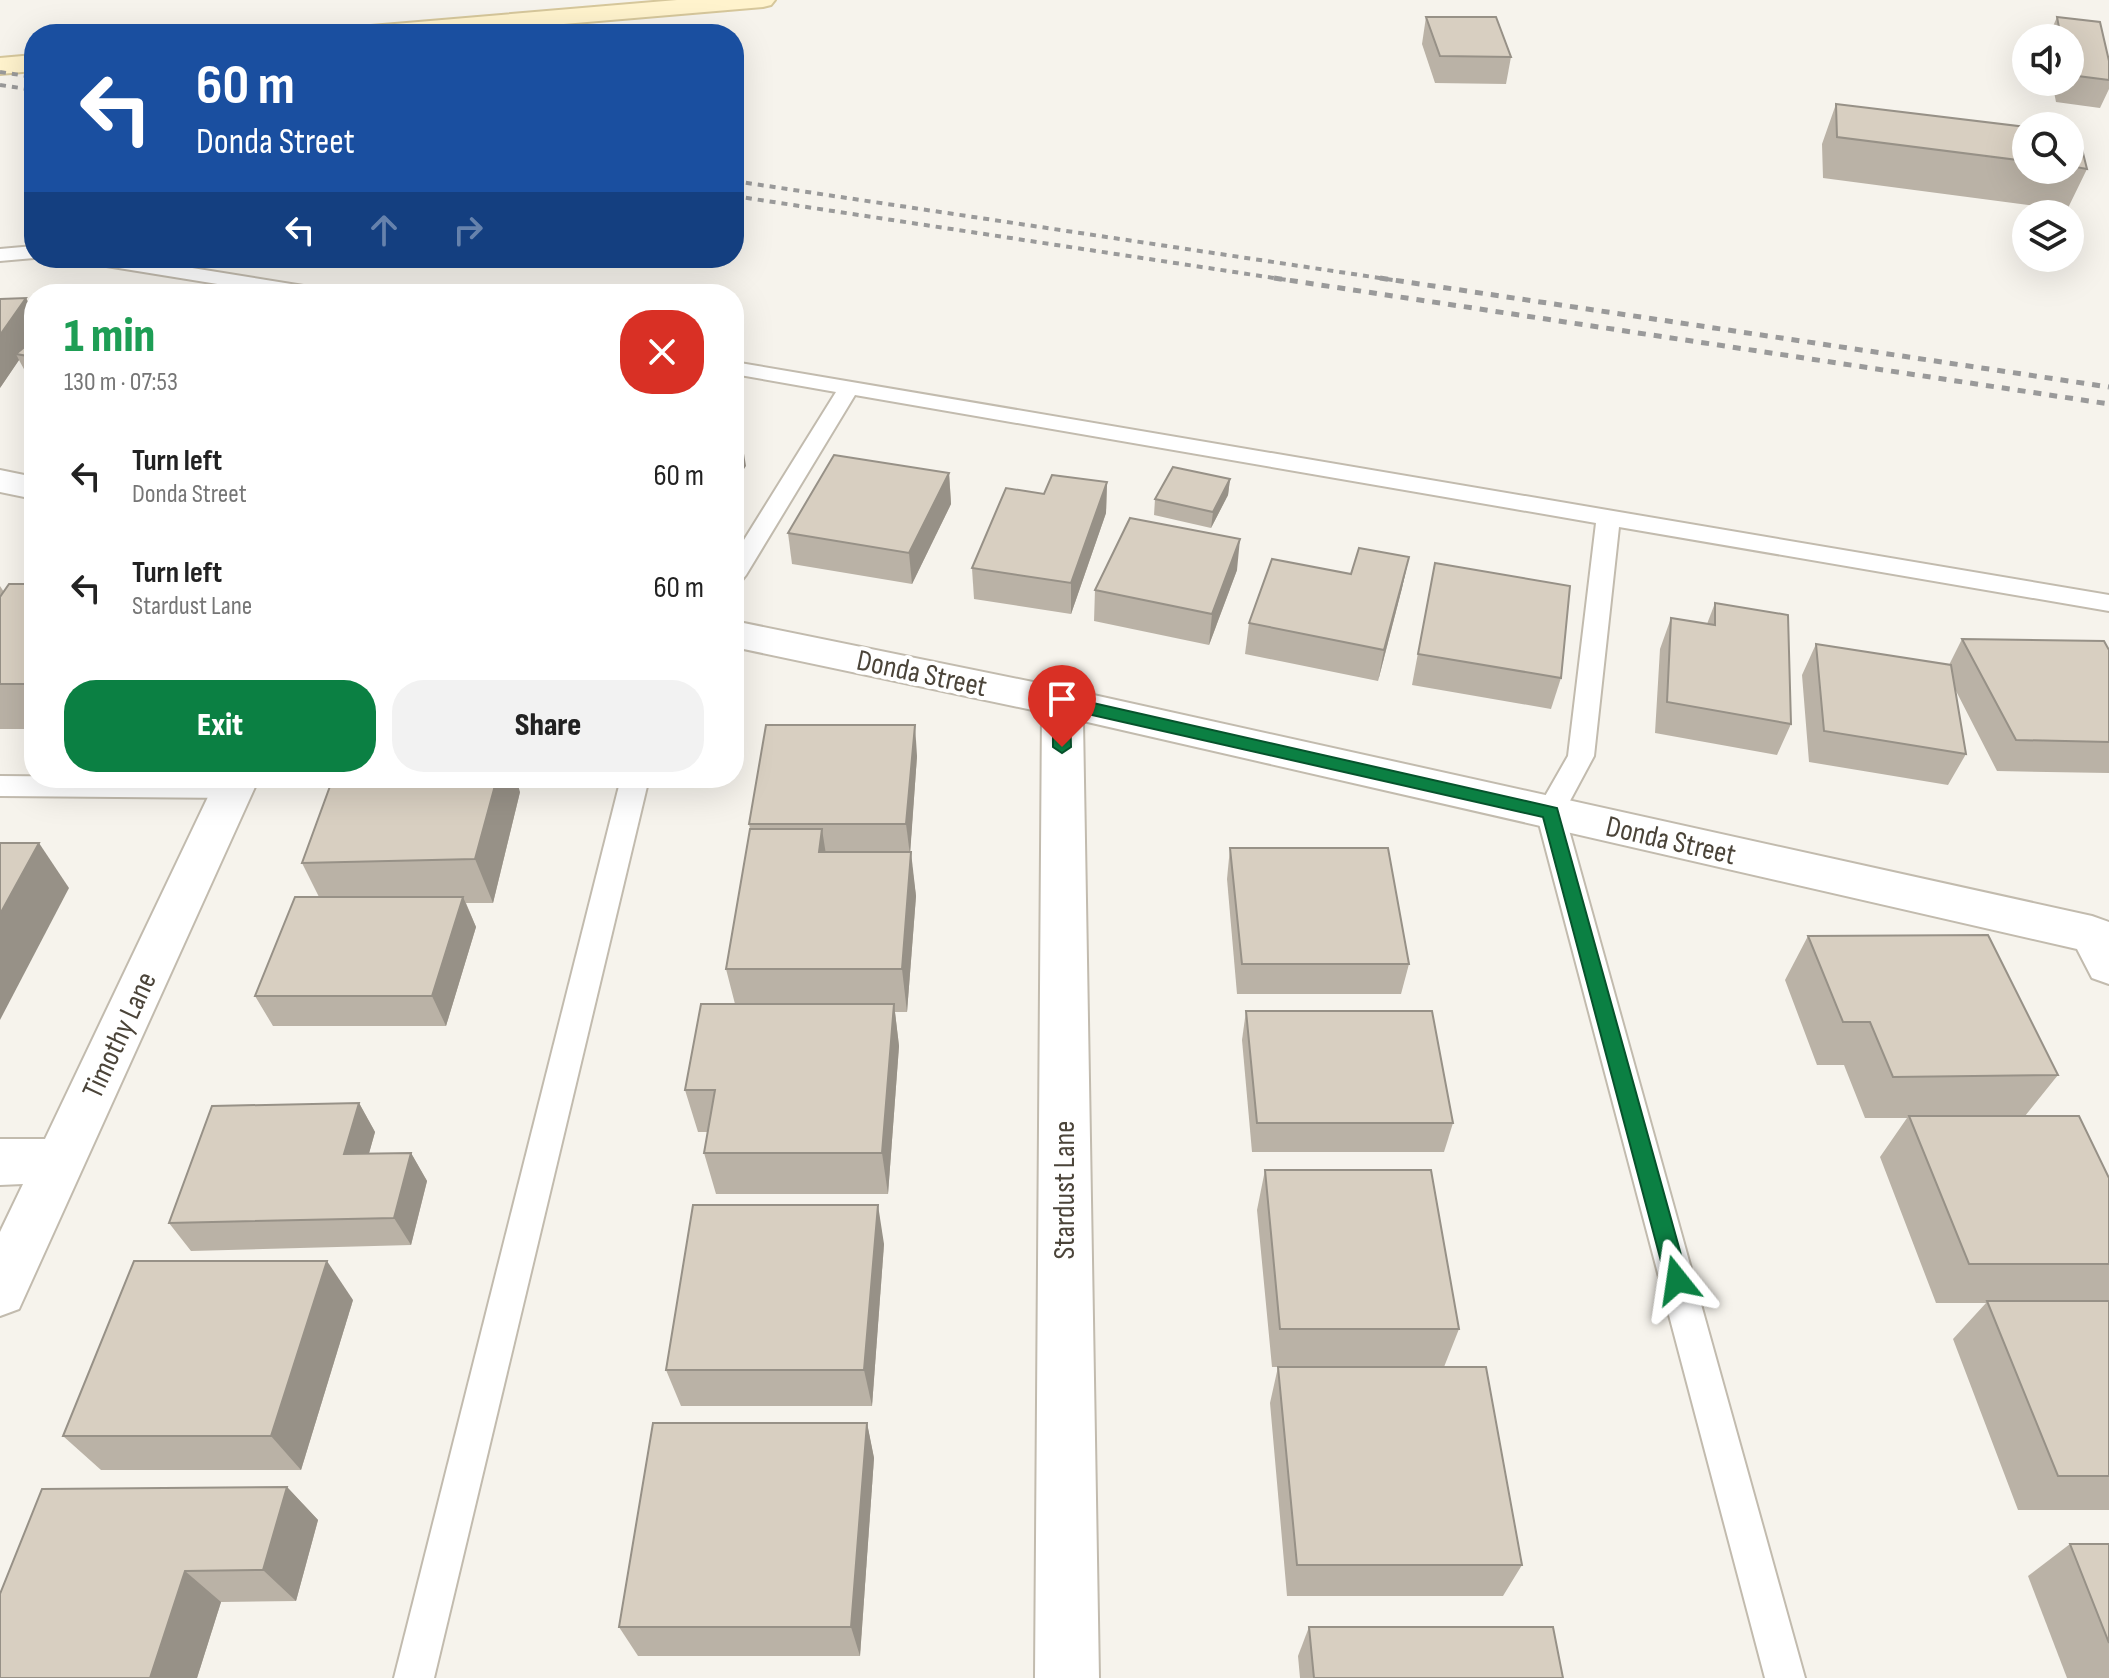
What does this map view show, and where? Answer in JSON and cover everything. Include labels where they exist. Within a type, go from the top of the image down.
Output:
[{"type":"main road","points":[[474,24],[763,0]]},
{"type":"main road","points":[[0,66],[24,64]]},
{"type":"street","points":[[0,481],[24,486]]},
{"type":"street","name":"Donda Street","points":[[744,636],[1062,702],[1550,812],[2101,950]]},
{"type":"street","name":"Stardust Lane","points":[[1062,702],[1067,1678]]},
{"type":"street","name":"Timothy Lane","points":[[0,1291],[234,788]]},
{"type":"street","points":[[0,1162],[61,1161]]},
{"type":"lane","points":[[0,255],[24,253]]},
{"type":"lane","points":[[156,268],[254,284]]},
{"type":"lane","points":[[744,370],[2109,603]]},
{"type":"lane","points":[[744,559],[849,388]]},
{"type":"lane","points":[[1608,518],[1581,756],[1550,812],[1785,1678]]},
{"type":"lane","points":[[0,786],[24,786]]},
{"type":"lane","points":[[414,1678],[633,788]]},
{"type":"building","points":[[1426,17],[1496,17],[1511,57],[1440,56]]},
{"type":"building","points":[[2057,17],[2100,22],[2109,61],[2109,80],[2084,77],[2084,24],[2058,24]]},
{"type":"building","points":[[1836,104],[2012,125],[2012,159],[1837,137]]},
{"type":"building","points":[[24,298],[0,335],[0,299]]},
{"type":"building","points":[[834,455],[949,473],[909,553],[788,533]]},
{"type":"building","points":[[1173,467],[1230,479],[1213,512],[1155,499]]},
{"type":"building","points":[[1052,475],[1107,482],[1071,583],[972,568],[1006,488],[1044,494]]},
{"type":"building","points":[[1130,518],[1240,539],[1212,614],[1095,590]]},
{"type":"building","points":[[1359,548],[1409,557],[1384,650],[1249,623],[1272,559],[1351,574]]},
{"type":"building","points":[[1435,563],[1570,586],[1561,678],[1418,654]]},
{"type":"building","points":[[9,584],[24,584],[24,684],[0,684],[0,597]]},
{"type":"building","points":[[1715,603],[1788,615],[1791,724],[1667,702],[1671,618],[1715,625]]},
{"type":"building","points":[[1962,639],[2104,641],[2109,650],[2109,742],[2016,740]]},
{"type":"building","points":[[1816,644],[1951,665],[1966,754],[1824,731]]},
{"type":"building","points":[[766,725],[915,725],[906,824],[749,824]]},
{"type":"building","points":[[329,788],[494,788],[475,859],[302,863]]},
{"type":"building","points":[[750,829],[822,829],[819,852],[911,852],[902,969],[726,969]]},
{"type":"building","points":[[0,843],[39,843],[0,914]]},
{"type":"building","points":[[1230,848],[1388,848],[1409,964],[1242,964]]},
{"type":"building","points":[[295,897],[463,897],[432,996],[255,996]]},
{"type":"building","points":[[1988,935],[2058,1075],[1893,1077],[1870,1022],[1843,1022],[1808,936]]},
{"type":"building","points":[[701,1004],[894,1004],[882,1153],[704,1153],[715,1090],[685,1090]]},
{"type":"building","points":[[1246,1011],[1432,1011],[1453,1123],[1257,1123]]},
{"type":"building","points":[[359,1103],[344,1154],[411,1153],[394,1218],[169,1223],[212,1106]]},
{"type":"building","points":[[1909,1116],[2079,1116],[2109,1178],[2109,1264],[1969,1264]]},
{"type":"building","points":[[1265,1170],[1431,1170],[1459,1329],[1280,1329]]},
{"type":"building","points":[[693,1205],[878,1205],[864,1370],[666,1370]]},
{"type":"building","points":[[134,1261],[327,1261],[271,1436],[63,1436]]},
{"type":"building","points":[[1987,1301],[2109,1301],[2109,1476],[2058,1476]]},
{"type":"building","points":[[1278,1367],[1486,1367],[1522,1565],[1297,1565]]},
{"type":"building","points":[[653,1423],[867,1423],[851,1627],[619,1627]]},
{"type":"building","points":[[287,1487],[263,1570],[185,1571],[150,1678],[0,1678],[0,1594],[42,1489]]},
{"type":"building","points":[[2070,1544],[2109,1544],[2109,1643]]},
{"type":"building","points":[[1309,1627],[1553,1627],[1563,1678],[1314,1678]]},
{"type":"railway","points":[[0,72],[24,76]]},
{"type":"railway","points":[[0,85],[24,89]]},
{"type":"railway","points":[[744,183],[1393,280]]},
{"type":"railway","points":[[744,198],[1287,280]]},
{"type":"railway","points":[[1274,278],[2109,404]]},
{"type":"railway","points":[[1380,278],[2109,387]]},
{"type":"route","points":[[1062,747],[1062,702],[1550,812],[1677,1280]]}]
